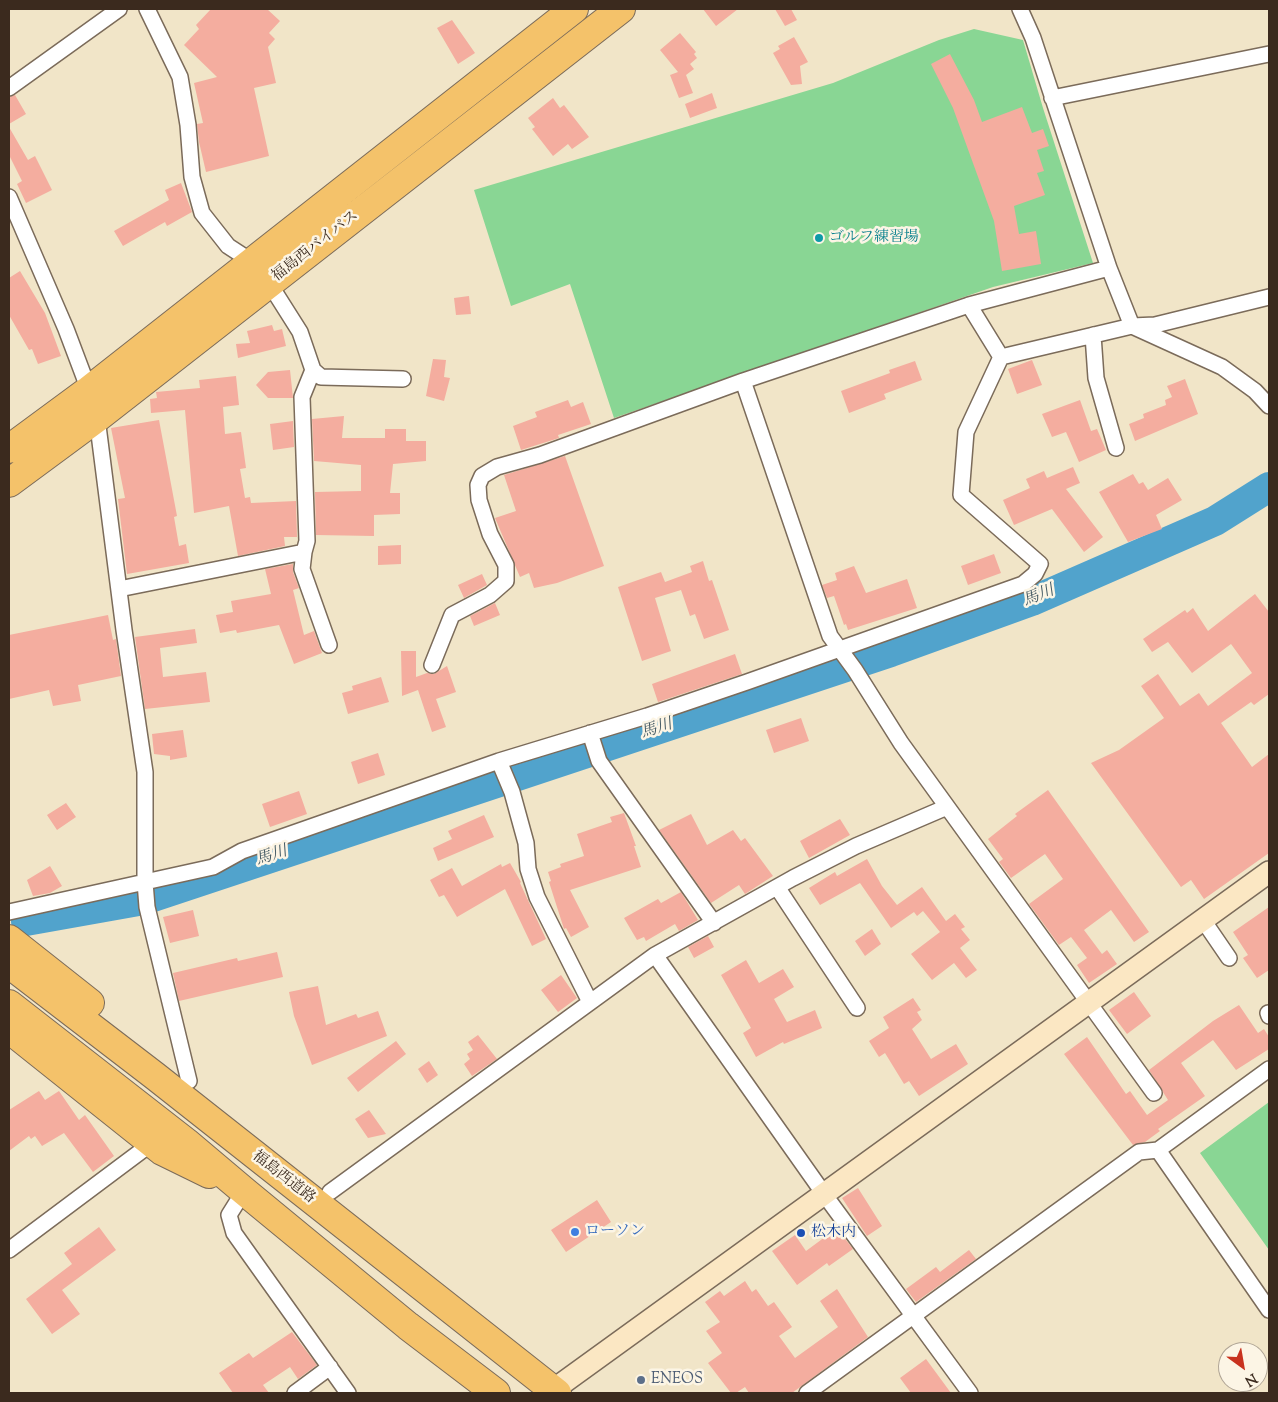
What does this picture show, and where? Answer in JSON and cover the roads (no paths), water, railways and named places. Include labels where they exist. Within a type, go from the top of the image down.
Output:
[{"type":"highway","name":"福島西バイパス","points":[[9,449],[89,390],[574,9]]},
{"type":"highway","name":"福島西バイパス","points":[[9,484],[97,418],[622,9]]},
{"type":"highway","points":[[9,939],[189,1080],[233,1121],[263,1163],[302,1176],[330,1192],[389,1240],[409,1260],[421,1286]]},
{"type":"highway","name":"福島西道路","points":[[9,964],[156,1076],[553,1392]]},
{"type":"highway","points":[[9,1004],[186,1142],[408,1326],[496,1393]]},
{"type":"highway","points":[[9,1030],[162,1151],[244,1191]]},
{"type":"street","points":[[9,88],[119,9]]},
{"type":"street","points":[[147,9],[180,77],[188,125],[192,177],[202,213],[228,246],[251,261]]},
{"type":"street","points":[[1020,9],[1033,38],[1109,268],[1132,326],[1222,367],[1255,392],[1269,406]]},
{"type":"street","points":[[1052,98],[1269,54]]},
{"type":"street","points":[[9,197],[66,329],[89,390],[97,418],[145,772],[146,893],[189,1080]]},
{"type":"street","points":[[432,665],[452,615],[490,595],[506,581],[506,564],[490,534],[479,500],[478,485],[482,476],[497,467],[540,455],[743,381],[968,305],[1109,268]]},
{"type":"street","points":[[269,283],[300,332],[313,370],[321,377],[403,379]]},
{"type":"street","points":[[1001,357],[1132,326],[1155,325],[1269,297]]},
{"type":"street","points":[[968,305],[1001,357]]},
{"type":"street","points":[[1093,335],[1096,378],[1116,448]]},
{"type":"street","points":[[9,912],[146,893],[213,867],[242,851],[501,765],[592,739],[656,713],[842,653],[1023,584],[1034,574],[1040,564],[961,495],[966,432],[1001,357]]},
{"type":"street","points":[[313,370],[302,397],[307,542],[302,569],[329,645]]},
{"type":"street","points":[[743,381],[830,636],[855,670],[901,743],[1154,1093]]},
{"type":"street","points":[[119,589],[304,552]]},
{"type":"street","points":[[592,739],[599,761],[714,922]]},
{"type":"street","points":[[501,765],[512,792],[526,843],[528,869],[537,897],[590,1002]]},
{"type":"street","points":[[330,1192],[655,955],[777,887],[856,846],[947,807]]},
{"type":"street","points":[[553,1392],[1269,872]]},
{"type":"street","points":[[777,887],[856,1008]]},
{"type":"street","points":[[1203,920],[1229,958]]},
{"type":"street","points":[[655,955],[824,1194],[970,1393]]},
{"type":"street","points":[[807,1393],[1139,1152],[1158,1150],[1269,1069]]},
{"type":"street","points":[[9,1250],[152,1143]]},
{"type":"street","points":[[1158,1150],[1269,1310]]},
{"type":"street","points":[[244,1191],[229,1215],[234,1233],[348,1393]]},
{"type":"street","points":[[294,1393],[330,1368]]},
{"type":"waterway","name":"馬川","points":[[26,921],[144,900],[891,652],[1032,601],[1215,521],[1269,487]]},
{"type":"place","name":"ゴルフ練習場","points":[[819,238]]},
{"type":"place","name":"ローソン","points":[[575,1232]]},
{"type":"place","name":"松木内","points":[[801,1233]]},
{"type":"place","name":"ENEOS","points":[[641,1380]]}]
